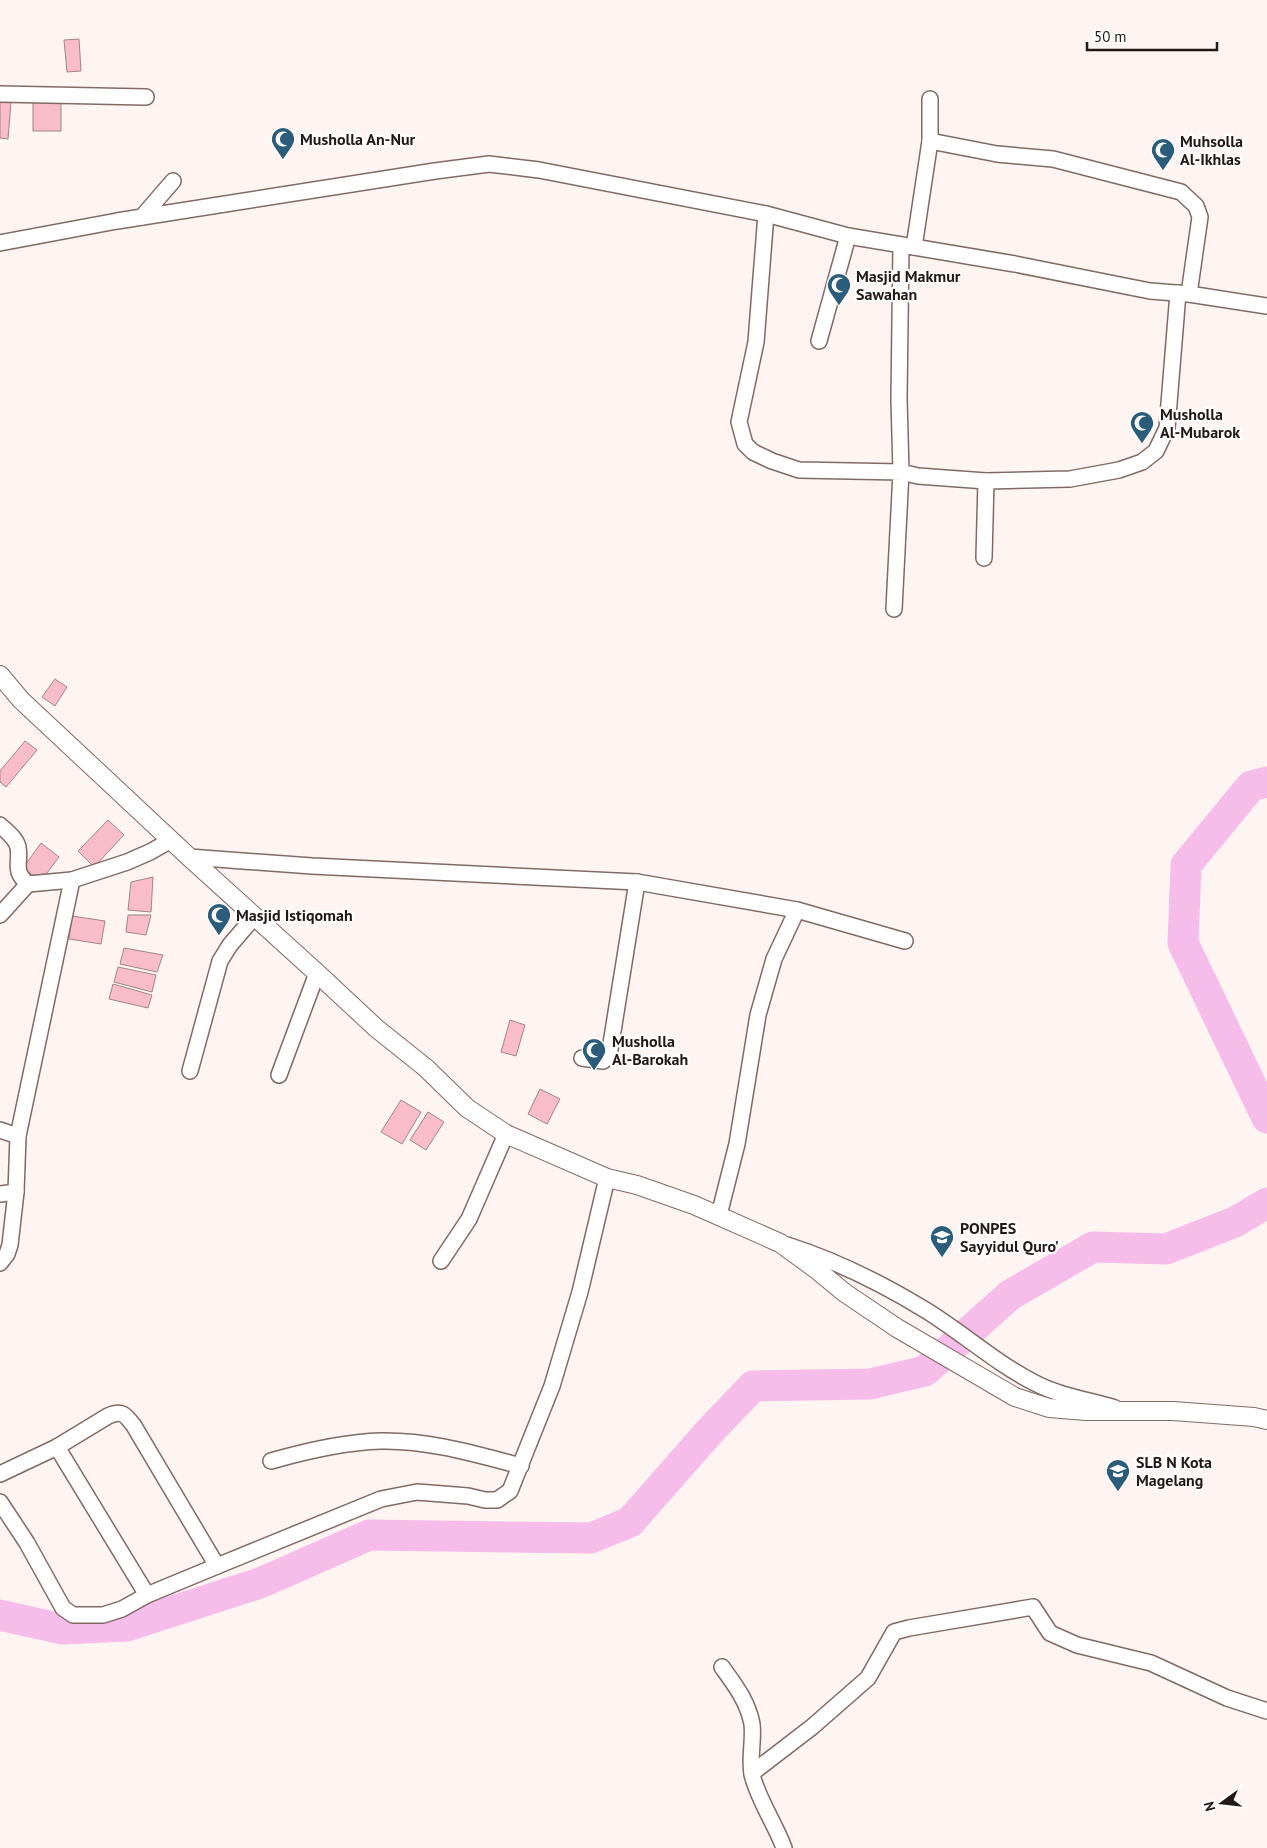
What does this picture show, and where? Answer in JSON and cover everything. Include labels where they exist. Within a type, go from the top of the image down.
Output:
[{"type":"street","points":[[0,94],[146,96]]},
{"type":"street","points":[[894,610],[900,472],[899,399],[907,246],[930,141],[930,99]]},
{"type":"street","points":[[766,214],[756,342],[739,422],[746,444],[753,452],[799,470],[900,472],[918,476],[986,480],[1070,479],[1119,470],[1142,462],[1156,451],[1167,428],[1184,294],[1200,217],[1196,206],[1181,192],[1053,159],[997,154],[930,141]]},
{"type":"street","points":[[0,242],[435,170],[489,164],[539,170],[766,214],[848,236],[1015,264],[1150,291],[1267,306]]},
{"type":"street","points":[[142,217],[173,181]]},
{"type":"street","points":[[819,341],[848,236]]},
{"type":"street","points":[[984,558],[986,480]]},
{"type":"street","points":[[0,676],[21,700],[189,858],[317,972],[376,1028],[426,1068],[467,1108],[506,1134],[607,1178],[636,1185],[719,1215],[780,1243],[821,1256],[852,1270],[928,1311],[1036,1384],[1063,1394],[1128,1412]]},
{"type":"street","points":[[0,825],[16,841],[20,878],[28,884],[72,880],[135,859],[171,840]]},
{"type":"street","points":[[189,858],[637,882],[797,910],[905,941]]},
{"type":"street","points":[[0,1263],[7,1254],[10,1245],[16,1192],[18,1136],[72,880]]},
{"type":"street","points":[[582,1058],[603,1061],[609,1056],[637,882]]},
{"type":"street","points":[[0,915],[28,884]]},
{"type":"street","points":[[719,1215],[737,1144],[758,1015],[774,959],[797,910]]},
{"type":"street","points":[[190,1070],[220,961],[230,945],[255,916]]},
{"type":"street","points":[[279,1075],[317,972]]},
{"type":"street","points":[[0,1130],[18,1136]]},
{"type":"street","points":[[440,1261],[469,1219],[506,1134]]},
{"type":"street","points":[[0,1502],[27,1543],[63,1608],[73,1615],[103,1615],[122,1609],[147,1595],[381,1499],[417,1492],[496,1500],[510,1491],[552,1386],[580,1292],[607,1178]]},
{"type":"street","points":[[0,1194],[16,1192]]},
{"type":"street","points":[[780,1243],[818,1270],[845,1293],[897,1328],[1015,1397],[1049,1408],[1086,1411],[1173,1411],[1254,1417],[1267,1420]]},
{"type":"street","points":[[0,1474],[57,1447],[108,1416],[117,1413],[123,1414],[134,1426],[217,1566]]},
{"type":"street","points":[[271,1461],[308,1451],[381,1441],[420,1443],[455,1449],[521,1466]]},
{"type":"street","points":[[57,1447],[147,1595]]},
{"type":"street","points":[[752,1774],[812,1727],[868,1678],[894,1632],[1033,1607],[1050,1633],[1077,1645],[1151,1663],[1227,1698],[1267,1711]]},
{"type":"street","points":[[722,1667],[743,1697],[748,1709],[752,1725],[752,1774],[768,1816],[784,1848]]},
{"type":"building","points":[[79,39],[81,71],[67,72],[64,40]]},
{"type":"building","points":[[0,101],[11,102],[8,139],[0,138]]},
{"type":"building","points":[[33,102],[61,102],[61,131],[33,131]]},
{"type":"building","points":[[55,679],[67,687],[55,706],[42,697]]},
{"type":"building","points":[[25,741],[37,750],[6,787],[0,782],[0,771]]},
{"type":"building","points":[[108,820],[124,835],[94,867],[78,851]]},
{"type":"building","points":[[41,843],[59,857],[41,881],[23,868]]},
{"type":"building","points":[[153,877],[151,912],[128,910],[131,882]]},
{"type":"building","points":[[128,915],[151,915],[146,935],[126,932]]},
{"type":"building","points":[[72,916],[105,921],[101,944],[69,939]]},
{"type":"building","points":[[124,948],[163,955],[157,972],[120,964]]},
{"type":"building","points":[[118,967],[156,975],[152,992],[114,982]]},
{"type":"building","points":[[113,984],[152,995],[148,1008],[109,999]]},
{"type":"building","points":[[510,1020],[525,1025],[516,1056],[501,1052]]},
{"type":"building","points":[[540,1089],[560,1099],[547,1124],[528,1114]]},
{"type":"building","points":[[401,1100],[421,1112],[402,1144],[381,1132]]},
{"type":"building","points":[[428,1112],[444,1122],[426,1150],[410,1140]]},
{"type":"waterway","points":[[1267,782],[1251,786],[1186,865],[1183,943],[1267,1118]]},
{"type":"waterway","points":[[0,1615],[62,1629],[127,1626],[260,1583],[369,1535],[591,1538],[630,1522],[710,1431],[753,1386],[870,1384],[925,1371],[1010,1295],[1093,1247],[1166,1249],[1235,1222],[1267,1203]]},
{"type":"place","name":"Musholla An-Nur","points":[[283,160]]},
{"type":"place","name":"Muhsolla Al-Ikhlas","points":[[1163,171]]},
{"type":"place","name":"Masjid Makmur Sawahan","points":[[839,306]]},
{"type":"place","name":"Musholla Al-Mubarok","points":[[1142,444]]},
{"type":"place","name":"Masjid Istiqomah","points":[[219,936]]},
{"type":"place","name":"Musholla Al-Barokah","points":[[594,1071]]},
{"type":"place","name":"PONPES Sayyidul Quro'","points":[[942,1258]]},
{"type":"place","name":"SLB N Kota Magelang","points":[[1118,1492]]}]
